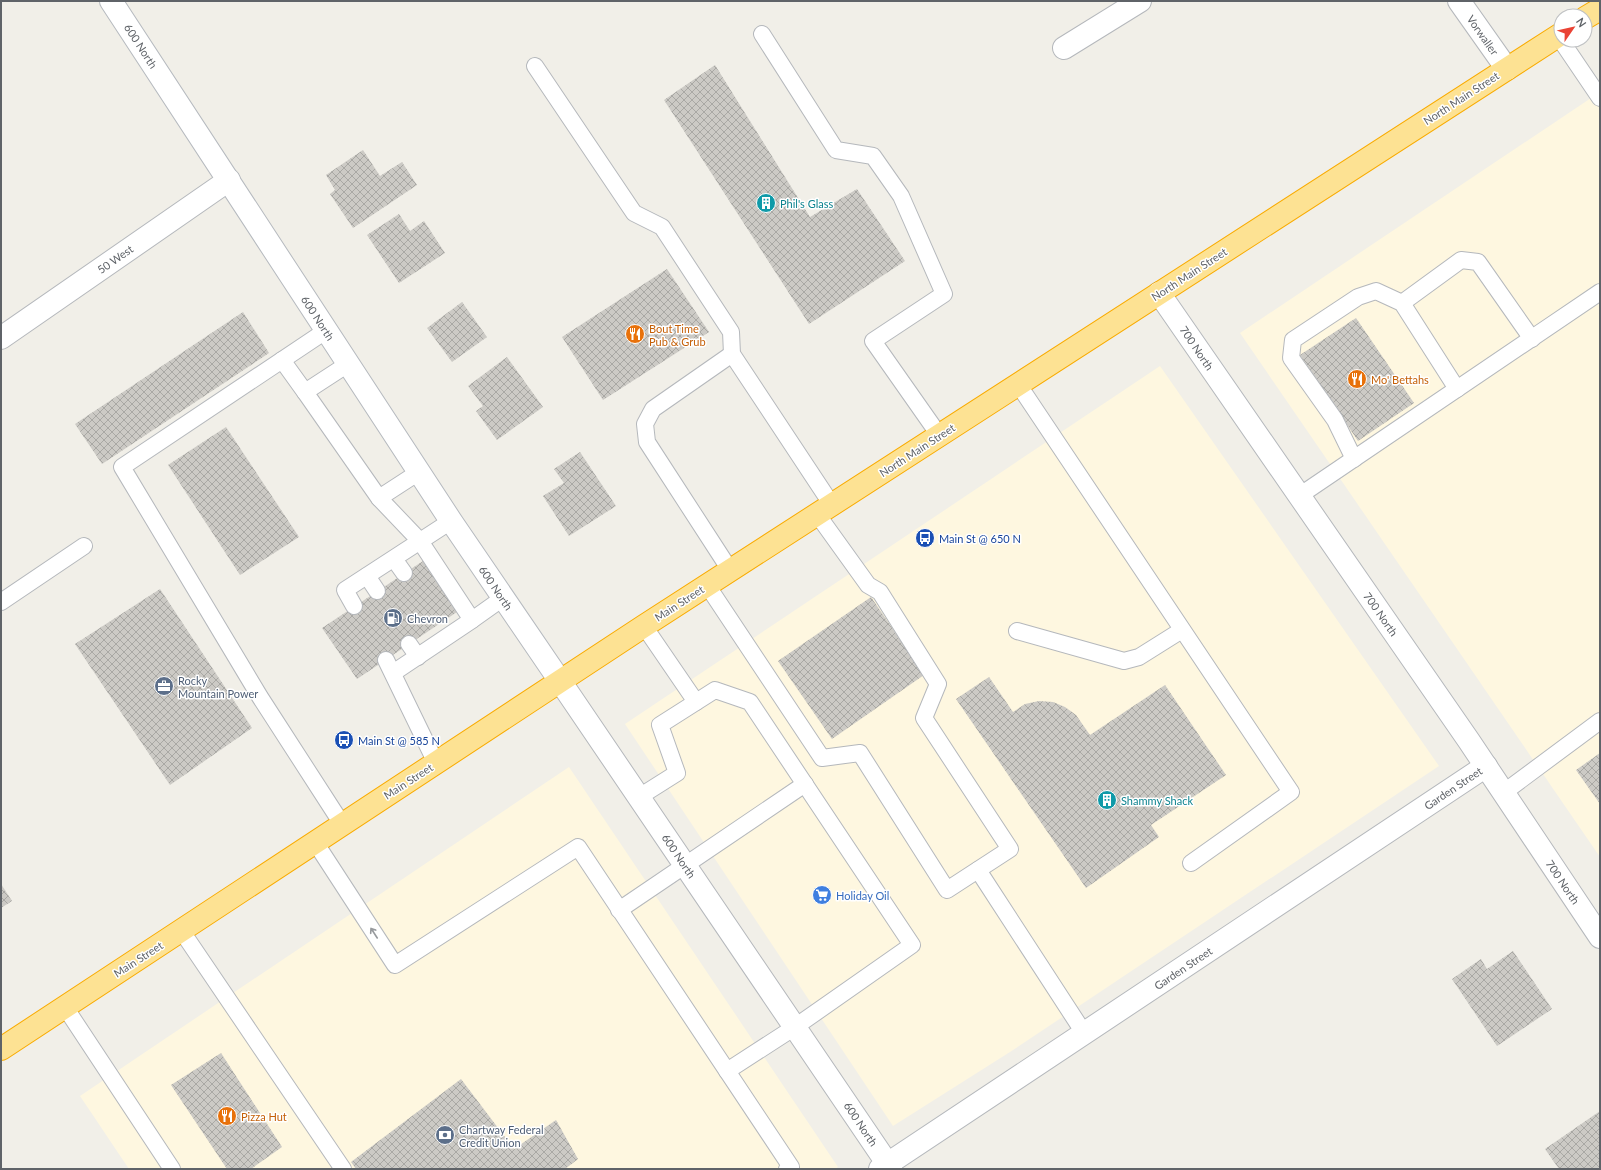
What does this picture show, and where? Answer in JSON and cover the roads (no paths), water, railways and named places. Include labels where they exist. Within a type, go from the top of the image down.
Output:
[{"type":"highway","name":"North Main Street","points":[[824,509],[1553,39]]},
{"type":"highway","name":"Main Street","points":[[1,1049],[824,509]]},
{"type":"street","name":"600 North","points":[[112,1],[451,521],[795,1027],[886,1167]]},
{"type":"street","points":[[1064,48],[1140,1]]},
{"type":"street","name":"Vorwaller","points":[[1459,1],[1507,69]]},
{"type":"street","name":"50 West","points":[[1,338],[229,180]]},
{"type":"street","name":"700 North","points":[[1159,293],[1486,766],[1600,937]]},
{"type":"street","name":"Garden Street","points":[[886,1167],[1084,1033],[1486,766]]},
{"type":"lane","points":[[762,34],[836,150],[873,156],[901,196],[944,294],[873,341],[939,436]]},
{"type":"lane","points":[[1568,48],[1600,98]]},
{"type":"lane","points":[[535,66],[634,213],[662,227],[731,332],[732,354],[792,444],[824,509],[868,585],[880,592],[938,684],[924,718],[1010,849],[947,890],[860,753],[822,758],[707,585]]},
{"type":"lane","points":[[1402,303],[1461,260],[1478,262],[1532,339]]},
{"type":"lane","points":[[1354,459],[1335,420],[1291,358],[1293,340],[1358,297],[1376,291],[1402,303],[1457,389]]},
{"type":"lane","points":[[1299,496],[1600,292]]},
{"type":"lane","points":[[327,330],[122,467],[260,697],[342,824]]},
{"type":"lane","points":[[730,570],[646,442],[646,424],[653,409],[732,354]]},
{"type":"lane","points":[[282,360],[379,498],[420,541],[472,620]]},
{"type":"lane","points":[[305,392],[348,364]]},
{"type":"lane","points":[[1018,384],[1291,792],[1191,863]]},
{"type":"lane","points":[[379,498],[419,472]]},
{"type":"lane","points":[[354,606],[345,590],[451,521]]},
{"type":"lane","points":[[1,602],[84,546]]},
{"type":"lane","points":[[394,558],[404,573]]},
{"type":"lane","points":[[366,576],[377,591]]},
{"type":"lane","points":[[436,763],[389,667],[442,632],[472,620],[503,598]]},
{"type":"lane","points":[[644,626],[696,702]]},
{"type":"lane","points":[[1017,631],[1124,661],[1139,657],[1182,630]]},
{"type":"lane","points":[[639,797],[677,773],[660,726],[715,690],[750,702],[912,945],[795,1027],[727,1071]]},
{"type":"lane","points":[[1503,793],[1600,721]]},
{"type":"lane","points":[[619,910],[684,864],[805,784]]},
{"type":"lane","points":[[315,842],[395,965],[578,847],[791,1167],[787,1169]]},
{"type":"lane","points":[[978,870],[1084,1033]]},
{"type":"lane","points":[[181,930],[343,1169]]},
{"type":"lane","points":[[65,1007],[172,1169]]},
{"type":"place","name":"Phil's Glass","points":[[766,203]]},
{"type":"place","name":"Bout Time Pub & Grub","points":[[635,334]]},
{"type":"place","name":"Mo' Bettahs","points":[[1357,379]]},
{"type":"place","name":"Main St @ 650 N","points":[[925,538]]},
{"type":"place","name":"Chevron","points":[[393,618]]},
{"type":"place","name":"Rocky Mountain Power","points":[[164,686]]},
{"type":"place","name":"Main St @ 585 N","points":[[344,740]]},
{"type":"place","name":"Shammy Shack","points":[[1107,800]]},
{"type":"place","name":"Holiday Oil","points":[[822,895]]},
{"type":"place","name":"Pizza Hut","points":[[227,1116]]},
{"type":"place","name":"Chartway Federal Credit Union","points":[[445,1135]]}]
